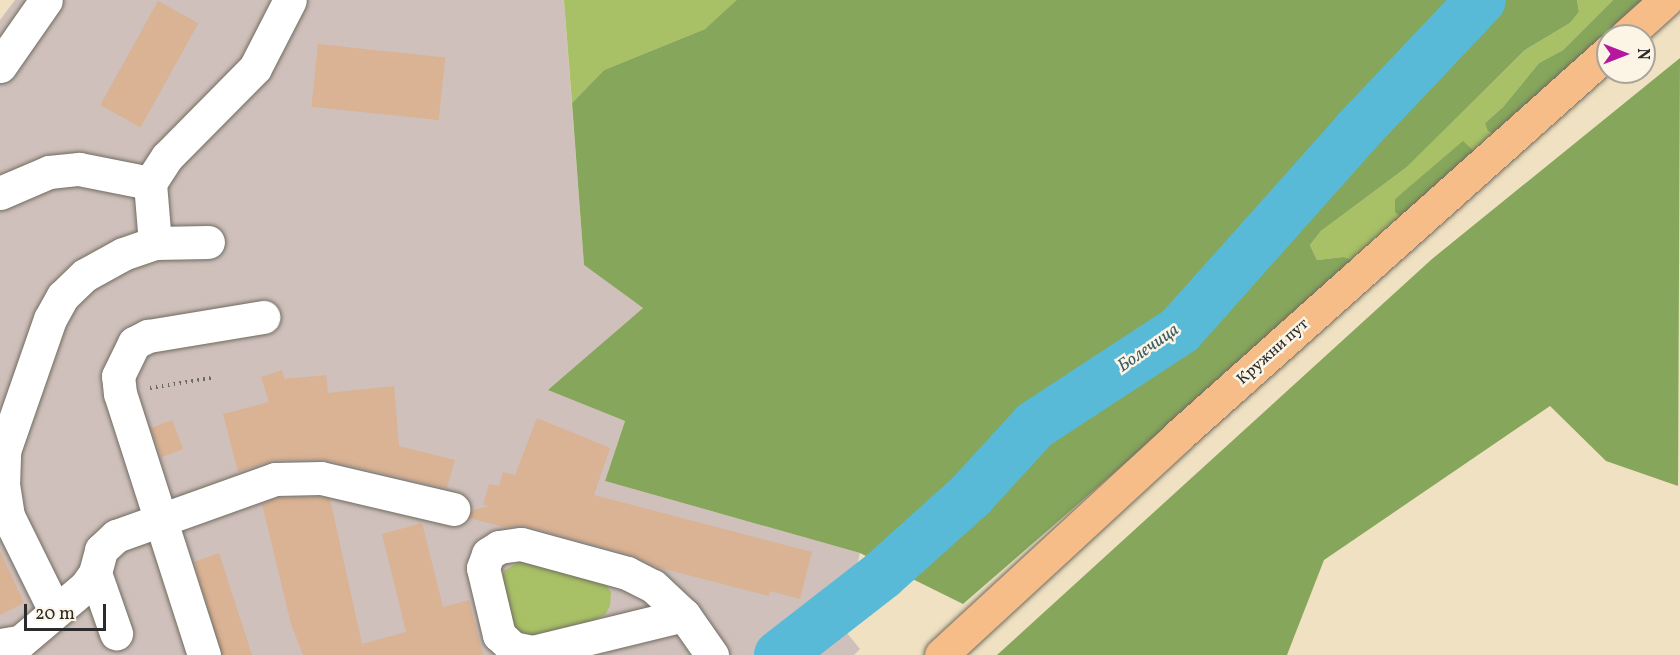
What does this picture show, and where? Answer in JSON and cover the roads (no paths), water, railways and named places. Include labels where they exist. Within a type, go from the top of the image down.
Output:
[{"type":"main road","points":[[1639,24],[1666,0]]},
{"type":"main road","name":"Кружни пут","points":[[941,655],[1178,436],[1596,63]]},
{"type":"lane","points":[[0,66],[46,0]]},
{"type":"lane","points":[[155,243],[150,183],[167,157],[255,68],[290,0]]},
{"type":"lane","points":[[0,193],[49,171],[79,169],[150,183]]},
{"type":"lane","points":[[55,611],[9,516],[4,451],[50,319],[63,296],[85,274],[123,254],[155,243],[208,242]]},
{"type":"lane","points":[[204,655],[120,394],[118,376],[134,343],[148,336],[263,317]]},
{"type":"lane","points":[[0,645],[20,642],[86,586],[95,573],[101,550],[116,536],[275,479],[321,478],[453,509]]},
{"type":"lane","points":[[684,615],[532,652],[513,648],[499,635],[483,568],[488,554],[499,547],[520,544],[627,573],[653,586],[684,615],[712,655]]},
{"type":"lane","points":[[95,573],[116,633]]},
{"type":"waterway","name":"Болечица","points":[[779,655],[882,575],[970,496],[1035,425],[1180,330],[1357,131],[1481,0]]}]
